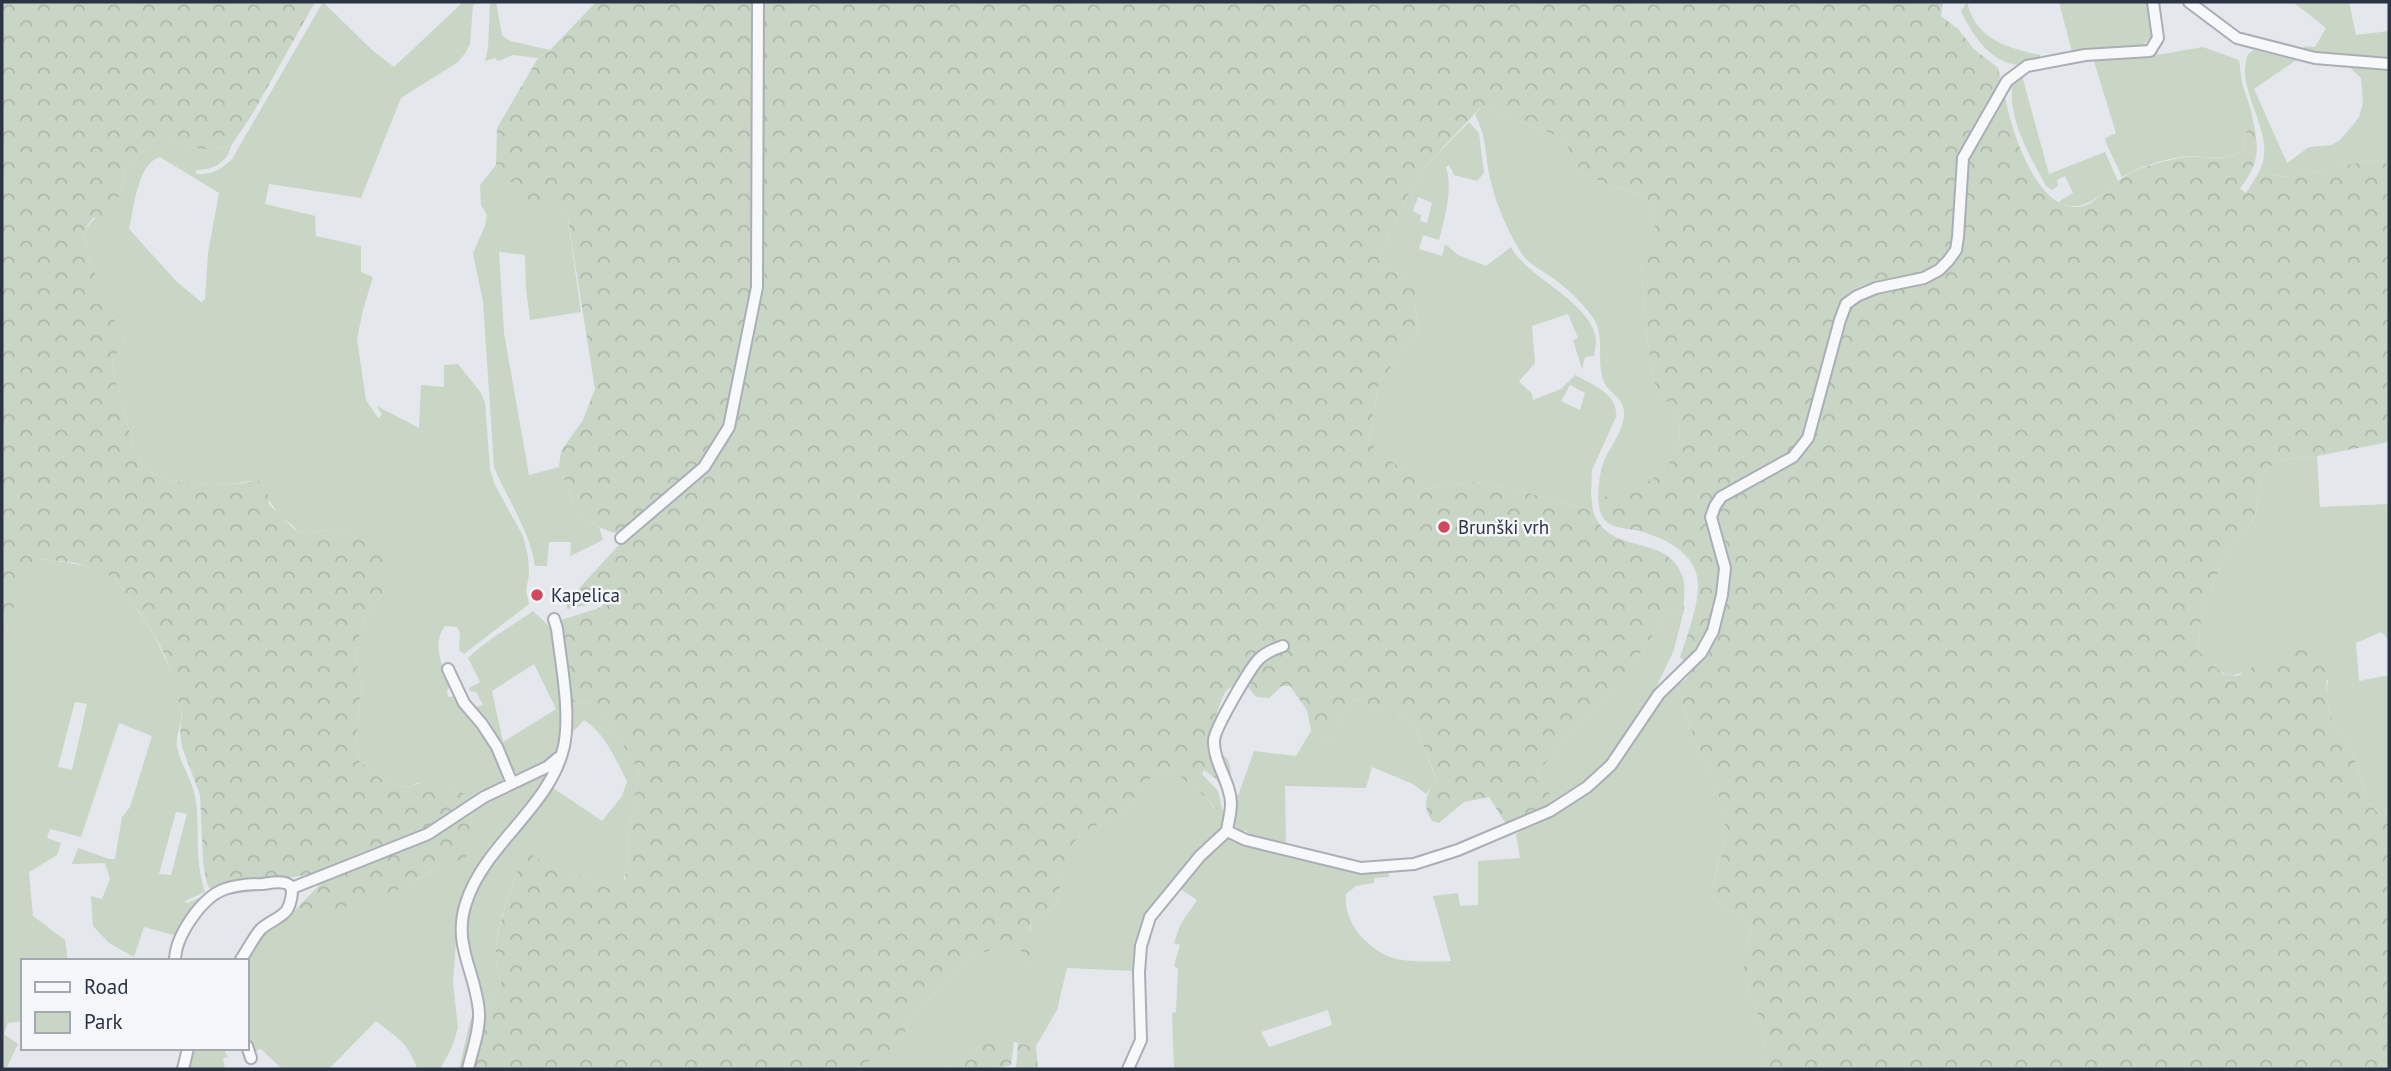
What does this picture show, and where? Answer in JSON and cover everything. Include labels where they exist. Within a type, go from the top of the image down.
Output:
[{"type":"street","points":[[621,538],[704,467],[729,427],[757,287],[758,2]]},
{"type":"street","points":[[1227,831],[1246,840],[1361,869],[1414,864],[1458,850],[1550,811],[1587,787],[1611,765],[1659,694],[1701,653],[1713,631],[1725,568],[1711,517],[1715,506],[1721,498],[1773,470],[1800,449],[1811,428],[1846,304],[1875,289],[1924,278],[1939,270],[1956,250],[1963,158],[2007,81],[2027,66],[2085,55],[2150,51],[2158,38],[2153,2]]},
{"type":"street","points":[[2189,2],[2237,38],[2315,58],[2389,64]]},
{"type":"street","points":[[468,1069],[479,1012],[462,947],[461,933],[466,902],[481,872],[546,787],[564,746],[566,719],[554,619]]},
{"type":"street","points":[[1128,1069],[1141,1040],[1139,972],[1141,946],[1150,917],[1200,856],[1227,831],[1231,803],[1216,757],[1214,738],[1218,725],[1257,661],[1269,651],[1283,646]]},
{"type":"street","points":[[448,669],[464,704],[482,724],[497,747],[512,783]]},
{"type":"street","points":[[292,888],[428,834],[484,796],[547,767],[560,757]]},
{"type":"street","points":[[175,959],[177,943],[182,934],[216,893],[244,885],[283,883],[292,888]]},
{"type":"street","points":[[241,959],[262,928],[287,910],[292,888]]},
{"type":"street","points":[[248,1049],[251,1058]]},
{"type":"street","points":[[183,1069],[188,1050]]},
{"type":"green space","points":[[2,2],[315,2],[253,113],[231,146],[203,149],[160,135],[125,169],[121,191],[110,216],[93,218],[83,231],[89,258],[113,318],[124,337],[112,367],[133,445],[143,469],[168,481],[227,485],[258,481],[267,488],[269,504],[298,533],[333,530],[367,542],[386,562],[388,579],[360,630],[356,659],[362,684],[356,739],[359,761],[375,775],[399,787],[425,781],[447,785],[465,794],[467,801],[422,830],[307,875],[227,883],[211,890],[207,884],[203,862],[200,795],[182,747],[182,713],[166,658],[141,614],[116,580],[106,573],[76,563],[42,559],[28,565],[2,642]]},
{"type":"green space","points":[[323,2],[372,50],[394,67],[463,2],[483,2],[473,5],[470,44],[458,62],[401,98],[361,198],[269,184],[265,204],[315,216],[316,236],[361,246],[361,272],[373,277],[357,339],[366,400],[378,418],[382,415],[377,406],[419,428],[421,385],[444,387],[444,365],[458,364],[481,393],[485,403],[490,469],[495,485],[523,536],[528,556],[529,575],[526,590],[529,604],[464,654],[459,650],[460,632],[457,627],[445,626],[441,633],[438,648],[451,686],[447,690],[448,697],[456,696],[493,745],[506,782],[467,801],[465,794],[447,785],[417,783],[399,787],[375,775],[359,761],[356,739],[362,684],[356,659],[360,630],[365,617],[381,595],[367,542],[333,530],[298,533],[250,481],[227,485],[168,481],[143,469],[133,445],[112,367],[124,337],[113,319],[89,258],[83,231],[121,191],[125,169],[160,135],[203,149],[231,146],[223,161],[208,169],[196,170],[196,174],[216,171],[232,159]],"holes":[[[160,157],[219,193],[208,253],[205,299],[201,302],[176,281],[129,229],[141,177],[152,161]]]},
{"type":"green space","points":[[490,2],[496,2],[502,35],[510,41],[550,50],[538,58],[513,55],[498,61],[495,58],[485,61]]},
{"type":"green space","points":[[596,2],[1943,2],[1941,16],[1958,29],[1974,49],[1998,68],[2000,76],[1998,87],[1972,131],[1958,166],[1954,189],[1954,234],[1947,254],[1932,268],[1913,275],[1863,285],[1843,299],[1838,305],[1809,426],[1801,440],[1783,459],[1719,493],[1708,507],[1711,534],[1721,562],[1719,592],[1710,624],[1685,661],[1680,657],[1693,617],[1698,585],[1694,567],[1682,552],[1666,541],[1607,522],[1599,509],[1598,498],[1635,488],[1657,476],[1673,457],[1678,445],[1678,419],[1655,384],[1650,356],[1642,262],[1657,234],[1648,203],[1644,196],[1587,174],[1574,161],[1566,143],[1560,137],[1482,106],[1425,167],[1406,199],[1378,259],[1384,270],[1410,275],[1420,291],[1415,307],[1419,332],[1379,382],[1369,440],[1377,450],[1427,489],[1474,482],[1518,490],[1593,511],[1601,525],[1612,535],[1665,554],[1675,564],[1684,582],[1684,610],[1666,616],[1632,665],[1590,716],[1536,773],[1556,802],[1508,827],[1489,797],[1464,802],[1439,823],[1432,821],[1426,799],[1436,778],[1414,722],[1354,699],[1326,745],[1311,731],[1307,710],[1290,686],[1282,686],[1269,698],[1256,697],[1247,686],[1233,686],[1224,695],[1211,736],[1209,748],[1216,779],[1204,770],[1202,774],[1218,791],[1222,807],[1216,809],[1168,767],[1155,773],[1125,809],[1079,835],[1065,859],[1057,903],[1045,915],[1031,919],[1030,929],[1041,963],[1030,967],[1014,939],[975,957],[913,1013],[902,1039],[894,1047],[856,1069],[472,1069],[482,1010],[493,999],[501,983],[496,962],[497,940],[509,894],[523,860],[528,852],[571,875],[615,888],[625,879],[627,870],[628,837],[639,771],[597,703],[570,702],[561,620],[599,608],[609,600],[608,596],[592,604],[567,609],[571,597],[629,534],[625,529],[614,533],[579,515],[559,467],[561,451],[583,420],[595,389],[567,213],[535,203],[524,196],[496,165],[497,128],[538,58],[550,50]]},
{"type":"green space","points":[[1967,2],[1971,15],[1985,33],[2015,49],[2040,55],[2040,59],[2015,64],[1995,56],[1981,43],[1965,19],[1961,11]]},
{"type":"green space","points":[[2059,2],[2147,2],[2154,20],[2155,33],[2140,48],[2072,52]]},
{"type":"green space","points":[[2293,2],[2349,2],[2356,35],[2389,31],[2389,60],[2301,51],[2305,46],[2315,47],[2326,28]]},
{"type":"green space","points":[[2203,47],[2239,60],[2242,83],[2251,110],[2247,114],[2243,151],[2221,157],[2174,158],[2143,167],[2122,177],[2106,143],[2105,138],[2116,133],[2093,58],[2163,54]]},
{"type":"green space","points":[[2254,50],[2296,60],[2254,89],[2287,163],[2309,147],[2332,145],[2340,140],[2359,117],[2363,103],[2361,78],[2345,63],[2389,67],[2389,164],[2370,160],[2292,177],[2258,174],[2264,159],[2264,144],[2246,84],[2245,69],[2248,54]]},
{"type":"green space","points":[[2022,76],[2049,174],[2105,152],[2118,181],[2097,198],[2083,205],[2067,206],[2057,203],[2073,193],[2065,176],[2057,180],[2058,186],[2052,190],[2046,186],[2022,137],[2014,112],[2012,85]]},
{"type":"green space","points":[[2001,98],[2005,98],[2014,131],[2031,171],[2056,201],[2072,207],[2089,204],[2123,177],[2141,168],[2179,158],[2236,155],[2243,151],[2247,113],[2251,110],[2257,151],[2252,168],[2240,189],[2246,193],[2258,174],[2292,177],[2370,160],[2389,164],[2389,442],[2317,456],[2277,460],[2261,475],[2256,512],[2249,527],[2225,555],[2202,612],[2197,650],[2223,674],[2237,676],[2294,642],[2312,644],[2327,663],[2326,695],[2332,720],[2353,754],[2368,803],[2380,815],[2389,814],[2389,1069],[1767,1069],[1762,1028],[1744,974],[1743,959],[1751,932],[1744,920],[1714,900],[1713,884],[1725,836],[1723,811],[1677,685],[1686,679],[1709,648],[1729,597],[1730,574],[1716,514],[1721,504],[1734,493],[1760,482],[1805,451],[1847,310],[1856,299],[1895,291],[1928,279],[1945,271],[1955,260],[1962,245],[1964,182],[1969,156]]},
{"type":"green space","points":[[1482,106],[1560,137],[1566,143],[1574,161],[1587,174],[1644,196],[1648,203],[1657,234],[1642,262],[1653,378],[1676,414],[1680,432],[1678,445],[1666,467],[1646,483],[1623,493],[1598,498],[1602,466],[1624,418],[1619,399],[1604,382],[1597,326],[1582,304],[1567,289],[1527,260],[1520,251],[1493,191],[1484,139],[1475,115]]},
{"type":"green space","points":[[1469,122],[1479,133],[1484,173],[1477,181],[1454,175],[1449,165],[1446,167],[1448,194],[1439,240],[1423,235],[1419,249],[1442,256],[1445,244],[1458,255],[1486,266],[1511,247],[1519,259],[1571,301],[1591,325],[1596,339],[1594,356],[1585,357],[1582,369],[1573,340],[1578,338],[1568,314],[1532,326],[1535,363],[1519,381],[1532,394],[1533,400],[1561,389],[1575,375],[1596,386],[1613,402],[1616,417],[1592,470],[1593,511],[1518,490],[1474,482],[1427,489],[1377,450],[1369,440],[1379,382],[1419,332],[1410,275],[1384,270],[1378,259],[1406,199],[1425,167]],"holes":[[[1418,197],[1432,203],[1427,223],[1420,221],[1421,215],[1413,211]],[[1570,385],[1585,393],[1580,410],[1561,401]]]},
{"type":"green space","points":[[496,165],[506,173],[520,193],[567,213],[581,312],[530,320],[525,255],[499,252],[504,333],[529,475],[559,467],[579,515],[599,527],[603,540],[570,556],[571,542],[549,542],[547,566],[535,566],[523,527],[494,467],[483,302],[473,253],[487,215],[481,205],[480,185]]},
{"type":"green space","points":[[2317,456],[2320,507],[2389,504],[2389,640],[2381,632],[2356,643],[2359,681],[2389,675],[2389,814],[2380,815],[2368,803],[2353,754],[2332,720],[2326,695],[2328,680],[2262,663],[2240,673],[2226,674],[2197,651],[2202,612],[2225,555],[2249,527],[2256,513],[2261,475],[2277,460]]},
{"type":"green space","points":[[42,559],[82,565],[105,572],[120,585],[153,635],[173,679],[181,710],[177,747],[196,802],[198,857],[205,892],[185,901],[187,903],[207,895],[177,936],[144,927],[134,957],[109,943],[93,926],[91,896],[102,899],[110,879],[105,863],[72,864],[78,848],[115,859],[122,817],[130,807],[152,736],[119,723],[81,837],[50,829],[47,838],[61,843],[57,855],[29,872],[33,916],[65,940],[68,959],[21,959],[21,1021],[8,1023],[4,1034],[18,1044],[7,1067],[2,1068],[2,642],[27,565]],"holes":[[[75,702],[87,704],[72,770],[58,767]],[[176,812],[187,814],[171,875],[159,874]]]},
{"type":"green space","points":[[1684,610],[1674,650],[1655,690],[1615,756],[1597,777],[1556,802],[1536,773],[1590,716],[1632,665],[1666,616]]},
{"type":"green space","points":[[533,611],[551,628],[553,635],[563,725],[558,748],[553,754],[524,773],[518,773],[510,768],[471,708],[483,705],[476,692],[470,691],[469,688],[480,682],[468,658]],"holes":[[[534,664],[556,709],[503,742],[492,691]]]},
{"type":"green space","points":[[1677,685],[1723,810],[1725,836],[1713,884],[1714,900],[1744,920],[1751,932],[1743,959],[1744,974],[1762,1028],[1767,1069],[1174,1069],[1172,1013],[1176,1012],[1178,969],[1174,966],[1180,945],[1174,943],[1180,925],[1197,900],[1176,886],[1224,835],[1369,871],[1388,871],[1389,877],[1374,878],[1374,883],[1356,886],[1346,894],[1348,913],[1356,930],[1369,944],[1391,958],[1451,961],[1433,896],[1458,893],[1460,906],[1478,905],[1478,861],[1520,858],[1516,834],[1577,798],[1663,696]],"holes":[[[1328,1010],[1332,1025],[1269,1047],[1261,1032]]]},
{"type":"green space","points":[[1354,699],[1414,722],[1436,779],[1426,794],[1413,784],[1372,767],[1366,788],[1285,786],[1286,848],[1254,838],[1245,830],[1241,834],[1232,821],[1225,793],[1216,779],[1217,771],[1209,749],[1228,760],[1233,793],[1238,796],[1254,751],[1296,756],[1311,731],[1326,745]]},
{"type":"green space","points":[[570,702],[597,703],[639,771],[628,837],[627,870],[622,884],[608,888],[581,876],[571,875],[528,853],[513,882],[499,931],[496,957],[501,983],[493,999],[482,1010],[466,953],[467,910],[478,882],[550,786],[602,821],[622,796],[627,781],[609,748],[592,726],[584,720],[570,735]]},
{"type":"green space","points":[[1168,767],[1205,797],[1215,809],[1222,807],[1222,825],[1155,902],[1147,916],[1134,971],[1067,968],[1057,1010],[1036,1046],[988,1034],[977,1050],[952,1061],[948,1069],[856,1069],[902,1039],[913,1013],[975,957],[1014,938],[1030,967],[1031,919],[1045,915],[1057,903],[1065,858],[1079,835],[1125,809],[1155,773]]},
{"type":"green space","points":[[542,772],[547,774],[548,778],[503,836],[457,926],[453,983],[458,1028],[452,1047],[440,1069],[417,1069],[406,1047],[376,1021],[329,1069],[282,1069],[261,1049],[254,1052],[248,1035],[248,959],[245,959],[267,930],[297,908],[303,910],[345,907],[402,888],[435,869],[456,861],[469,852],[472,817],[470,810]]},
{"type":"green space","points":[[470,810],[471,843],[467,856],[463,859],[365,902],[321,911],[297,908],[325,879],[427,840]]},
{"type":"green space","points":[[474,1014],[474,1026],[464,1069],[459,1069],[470,1021]]},
{"type":"green space","points":[[988,1033],[1014,1042],[1011,1065],[994,1069],[948,1069],[951,1061],[977,1050]]},
{"type":"green space","points":[[1018,1043],[1036,1046],[1038,1069],[1016,1069]]},
{"type":"green space","points":[[191,1050],[224,1050],[228,1057],[223,1058],[225,1069],[186,1069]]},
{"type":"place","name":"Brunški vrh","points":[[1444,527]]},
{"type":"place","name":"Kapelica","points":[[537,595]]}]
